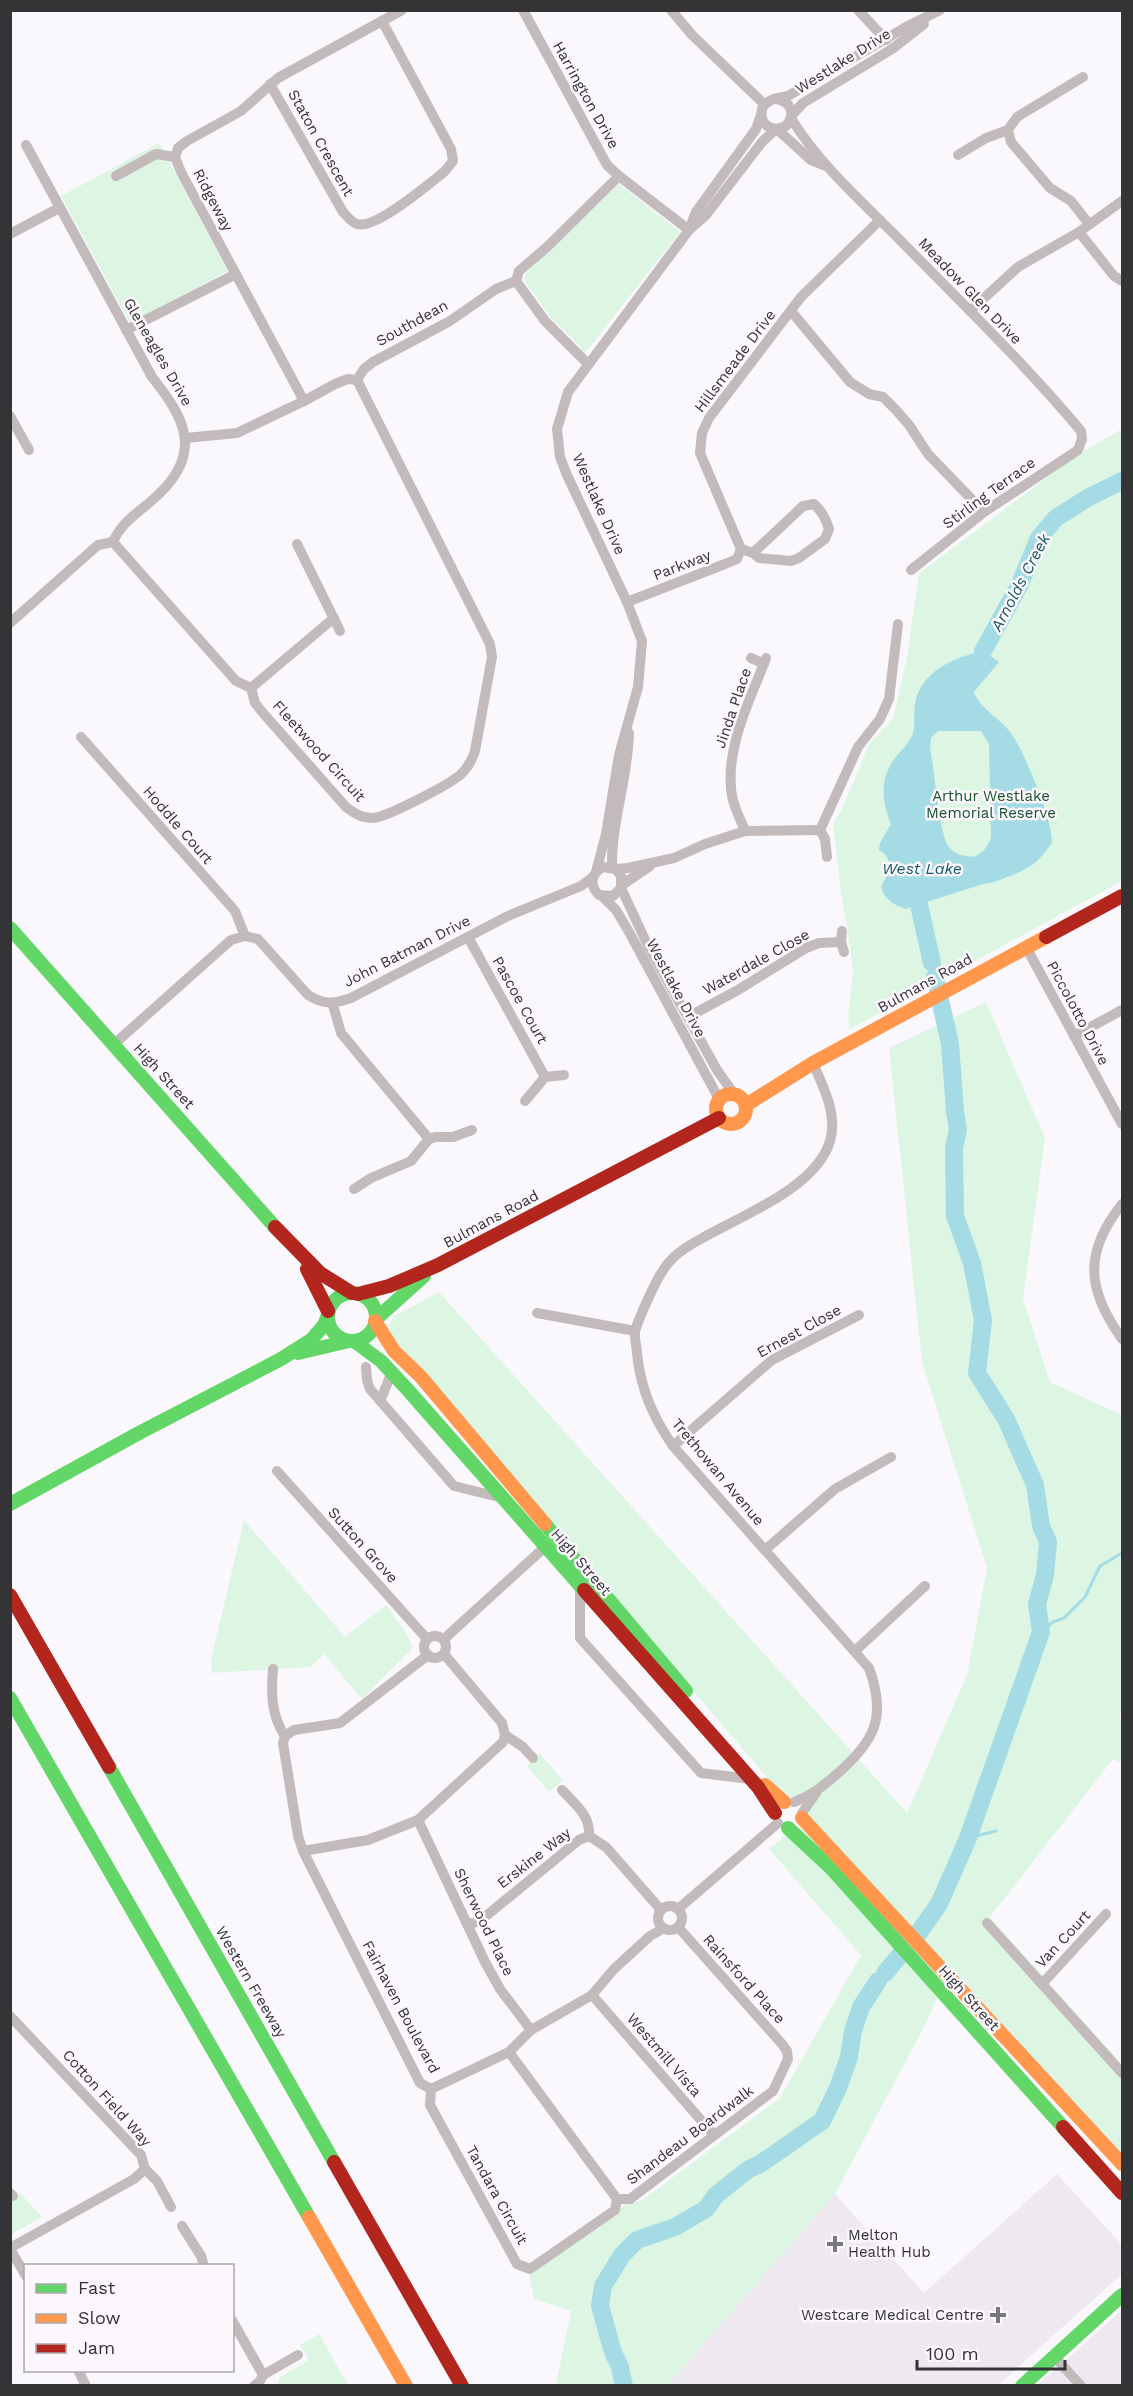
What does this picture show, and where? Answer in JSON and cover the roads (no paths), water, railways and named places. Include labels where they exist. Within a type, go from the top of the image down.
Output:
[{"type":"main road","name":"Bulmans Road","points":[[746,1105],[813,1063],[1122,896]]},
{"type":"main road","name":"High Street","points":[[10,928],[293,1247],[335,1286],[355,1294]]},
{"type":"main road","points":[[726,1094],[741,1097],[746,1105],[745,1115],[738,1122],[728,1124],[719,1118],[716,1109],[719,1099],[726,1094]]},
{"type":"main road","name":"Bulmans Road","points":[[355,1294],[389,1286],[438,1265],[719,1118]]},
{"type":"main road","name":"High Street","points":[[293,1247],[315,1280],[328,1313]]},
{"type":"main road","name":"Bulmans Road","points":[[375,1320],[438,1265]]},
{"type":"main road","points":[[10,1504],[281,1359],[311,1340],[324,1325],[338,1297],[355,1294],[364,1297],[373,1306],[375,1320],[366,1336],[281,1359]]},
{"type":"main road","points":[[328,1313],[328,1322],[335,1335],[351,1341]]},
{"type":"main road","name":"High Street","points":[[375,1320],[394,1350],[421,1377],[774,1795],[796,1809],[1122,2164]]},
{"type":"main road","name":"High Street","points":[[351,1341],[370,1351],[392,1372],[750,1779],[780,1821],[831,1868],[1122,2193]]},
{"type":"main road","name":"Western Freeway","points":[[10,1595],[462,2385]]},
{"type":"main road","points":[[10,1698],[406,2385]]},
{"type":"main road","points":[[777,1808],[796,1809],[796,1826],[780,1821],[777,1808]]},
{"type":"main road","points":[[1022,2385],[1120,2296]]},
{"type":"street","name":"Ridgeway","points":[[304,401],[175,158],[178,148],[235,115],[270,84],[402,10]]},
{"type":"street","name":"Harrington Drive","points":[[523,10],[607,165],[689,231]]},
{"type":"street","points":[[671,10],[763,110],[764,123],[776,130],[786,126],[791,117],[789,105],[781,99],[776,99],[763,110]]},
{"type":"street","points":[[858,10],[886,40]]},
{"type":"street","name":"Westlake Drive","points":[[776,99],[788,96],[940,10]]},
{"type":"street","name":"Westlake Drive","points":[[791,117],[803,103],[891,49],[940,10]]},
{"type":"street","name":"Staton Crescent","points":[[270,84],[343,212],[356,224],[365,225],[379,219],[446,171],[453,161],[451,149],[382,21]]},
{"type":"street","points":[[958,155],[986,138],[1008,130],[1017,117],[1083,77]]},
{"type":"street","name":"Westlake Drive","points":[[689,231],[696,212],[756,129],[763,110]]},
{"type":"street","name":"Meadow Glen Drive","points":[[791,117],[805,141],[829,168],[970,311],[1072,420],[1081,430],[1082,439]]},
{"type":"street","name":"Westlake Drive","points":[[594,874],[606,834],[619,755],[638,687],[642,641],[627,602],[560,457],[556,429],[568,392],[587,363],[689,231],[706,215],[762,142],[776,130]]},
{"type":"street","name":"Meadow Glen Drive","points":[[776,130],[811,160],[829,168]]},
{"type":"street","points":[[1008,130],[1011,142],[1050,188],[1071,201],[1089,224]]},
{"type":"street","name":"Gleneagles Drive","points":[[26,145],[152,377],[169,399],[181,422],[186,438]]},
{"type":"street","points":[[116,176],[156,154],[175,158]]},
{"type":"street","name":"Southdean","points":[[186,438],[237,433],[348,378],[357,380],[364,369],[373,362],[450,321],[496,289],[516,281],[519,271],[555,240],[619,176]]},
{"type":"street","points":[[970,311],[1018,267],[1079,232],[1122,201]]},
{"type":"street","points":[[10,234],[59,208]]},
{"type":"street","name":"Hillsmeade Drive","points":[[741,549],[700,453],[702,433],[709,418],[801,297],[880,220]]},
{"type":"street","points":[[1079,232],[1114,276],[1122,281]]},
{"type":"street","points":[[126,330],[236,274]]},
{"type":"street","points":[[516,281],[545,321],[587,363]]},
{"type":"street","points":[[791,311],[850,382],[868,394],[883,397],[896,410],[909,424],[928,454],[984,512]]},
{"type":"street","name":"Fleetwood Circuit","points":[[113,542],[236,681],[251,688],[255,703],[263,713],[346,807],[359,816],[372,818],[390,813],[459,775],[471,764],[475,751],[492,657],[490,644],[357,380]]},
{"type":"street","points":[[10,416],[29,450]]},
{"type":"street","points":[[10,623],[98,545],[113,542],[120,527],[161,493],[180,469],[186,438]]},
{"type":"street","name":"Stirling Terrace","points":[[911,570],[984,512],[1078,450],[1082,439]]},
{"type":"street","points":[[741,549],[759,558],[791,561],[799,558],[825,539],[830,529],[814,504],[803,506],[753,553]]},
{"type":"street","points":[[297,544],[340,631]]},
{"type":"street","name":"Parkway","points":[[627,602],[737,559],[741,549]]},
{"type":"street","points":[[251,688],[334,618]]},
{"type":"street","points":[[820,830],[858,747],[880,718],[889,699],[898,624]]},
{"type":"street","name":"Jinda Place","points":[[745,831],[732,799],[730,778],[731,756],[765,661],[752,658]]},
{"type":"street","name":"Westlake Drive","points":[[614,868],[613,838],[628,760],[630,715]]},
{"type":"street","name":"Hoddle Court","points":[[81,737],[235,911],[245,936]]},
{"type":"street","points":[[658,861],[622,886],[613,896],[600,895],[593,887],[594,874],[603,867],[614,868],[674,858],[705,844],[745,831],[820,830]]},
{"type":"street","points":[[820,830],[825,839],[828,857]]},
{"type":"street","points":[[614,868],[621,876],[622,886]]},
{"type":"street","name":"John Batman Drive","points":[[245,936],[258,939],[308,995],[333,1005],[351,998],[508,916],[581,886],[594,874]]},
{"type":"street","name":"Westlake Drive","points":[[622,886],[648,945],[717,1070],[734,1094]]},
{"type":"street","name":"John Batman Drive","points":[[560,895],[585,893],[600,895]]},
{"type":"street","name":"Westlake Drive","points":[[600,895],[616,910],[630,932],[719,1099]]},
{"type":"street","name":"Waterdale Close","points":[[688,1017],[738,990],[806,948],[819,943],[843,947],[842,931]]},
{"type":"street","points":[[113,1045],[231,940],[245,936]]},
{"type":"street","name":"Pascoe Court","points":[[468,937],[545,1077]]},
{"type":"street","name":"Piccolotto Drive","points":[[1026,947],[1122,1124]]},
{"type":"street","points":[[333,1005],[341,1033],[429,1139]]},
{"type":"street","points":[[1074,1036],[1122,1010]]},
{"type":"street","name":"Trethowan Avenue","points":[[796,1809],[860,1754],[876,1721],[877,1690],[869,1668],[855,1651],[673,1446],[657,1423],[646,1401],[639,1370],[635,1331],[655,1284],[672,1259],[695,1242],[792,1188],[809,1176],[821,1162],[830,1141],[832,1119],[813,1063]]},
{"type":"street","points":[[525,1101],[545,1077],[564,1075]]},
{"type":"street","points":[[354,1189],[371,1178],[411,1161],[429,1139],[453,1137],[472,1130]]},
{"type":"street","points":[[1122,1204],[1100,1239],[1095,1260],[1098,1298],[1105,1316],[1122,1339]]},
{"type":"street","points":[[537,1313],[635,1331]]},
{"type":"street","name":"Ernest Close","points":[[673,1446],[772,1360],[859,1315]]},
{"type":"street","points":[[366,1367],[367,1380],[380,1401],[454,1486],[504,1498]]},
{"type":"street","points":[[380,1401],[392,1372]]},
{"type":"street","points":[[765,1550],[835,1489],[891,1457]]},
{"type":"street","name":"Sutton Grove","points":[[277,1471],[427,1639]]},
{"type":"street","points":[[444,1639],[546,1546]]},
{"type":"street","points":[[580,1586],[580,1638],[603,1666],[700,1773],[750,1779]]},
{"type":"street","points":[[855,1651],[925,1586]]},
{"type":"street","points":[[436,1635],[444,1639],[446,1648],[444,1654],[436,1658],[428,1655],[424,1645],[427,1639],[436,1635]]},
{"type":"street","points":[[303,1851],[368,1840],[418,1820],[503,1742],[505,1735],[502,1723],[444,1654]]},
{"type":"street","points":[[285,1736],[294,1730],[340,1723],[428,1655]]},
{"type":"street","name":"Fairhaven Boulevard","points":[[273,1669],[271,1686],[274,1713],[285,1736],[283,1752],[298,1836],[303,1851],[420,2083],[431,2089],[510,2052],[531,2030],[592,1995],[614,1969],[650,1936],[664,1928]]},
{"type":"street","points":[[505,1735],[523,1747],[533,1758]]},
{"type":"street","name":"Erskine Way","points":[[562,1790],[587,1819],[590,1825],[589,1836]]},
{"type":"street","name":"Sherwood Place","points":[[418,1820],[500,1989],[531,2030]]},
{"type":"street","points":[[678,1908],[780,1821]]},
{"type":"street","name":"Erskine Way","points":[[468,1925],[481,1920],[579,1839],[589,1836],[606,1847],[661,1910]]},
{"type":"street","points":[[668,1906],[678,1908],[682,1916],[678,1927],[670,1930],[664,1928],[659,1921],[661,1910],[668,1906]]},
{"type":"street","name":"Van Court","points":[[1042,1984],[1106,1914]]},
{"type":"street","points":[[987,1923],[1122,2073]]},
{"type":"street","name":"Rainsford Place","points":[[678,1927],[788,2051]]},
{"type":"street","name":"Westmill Vista","points":[[592,1995],[714,2135]]},
{"type":"street","name":"Cotton Field Way","points":[[13,2023],[141,2155],[145,2169],[157,2181],[171,2206]]},
{"type":"street","name":"Shandeau Boardwalk","points":[[617,2199],[630,2199],[773,2091],[788,2059],[788,2051]]},
{"type":"street","points":[[510,2052],[617,2199]]},
{"type":"street","name":"Tandara Circuit","points":[[431,2089],[430,2104],[518,2264],[530,2268],[615,2210],[617,2199]]},
{"type":"street","points":[[24,2272],[10,2248],[134,2179],[145,2169]]},
{"type":"street","points":[[182,2226],[204,2264]]},
{"type":"street","points":[[234,2324],[260,2382],[298,2355]]},
{"type":"street","points":[[1054,2356],[1081,2385]]},
{"type":"water","name":"West Lake","points":[[983,651],[999,662],[974,692],[981,704],[1007,728],[1017,743],[1043,804],[1052,843],[1036,862],[1018,872],[995,882],[905,909],[890,900],[884,894],[881,886],[889,862],[884,853],[879,850],[880,843],[891,824],[886,811],[884,783],[890,765],[912,736],[915,704],[924,683],[931,675],[950,662]],"holes":[[[938,731],[981,731],[989,744],[991,837],[985,849],[974,857],[954,852],[945,840],[930,747],[931,738]]]},
{"type":"waterway","name":"Arnolds Creek","points":[[983,651],[1019,586],[1039,538],[1056,518],[1089,497],[1122,481]]},
{"type":"waterway","points":[[919,905],[932,963]]},
{"type":"waterway","points":[[917,1935],[939,1904],[968,1838],[1041,1632],[1037,1604],[1045,1575],[1048,1542],[1041,1526],[1035,1485],[1006,1419],[977,1373],[983,1320],[972,1263],[955,1216],[954,1148],[958,1129],[950,1044],[935,977]]},
{"type":"waterway","points":[[1041,1632],[1053,1622],[1064,1618],[1085,1597],[1100,1566],[1122,1553]]},
{"type":"waterway","points":[[968,1838],[996,1831]]},
{"type":"waterway","points":[[885,1973],[900,1955]]},
{"type":"waterway","points":[[624,2386],[600,2306],[603,2286],[622,2255],[637,2240],[675,2227],[706,2209],[716,2195],[749,2169],[760,2164],[822,2121],[838,2088],[849,2057],[853,2031],[861,2007],[878,1981]]},
{"type":"place","name":"Melton Health Hub","points":[[835,2244]]},
{"type":"place","name":"Westcare Medical Centre","points":[[998,2315]]},
{"type":"park label","name":"Arthur Westlake Memorial Reserve","points":[[991,804]]}]
